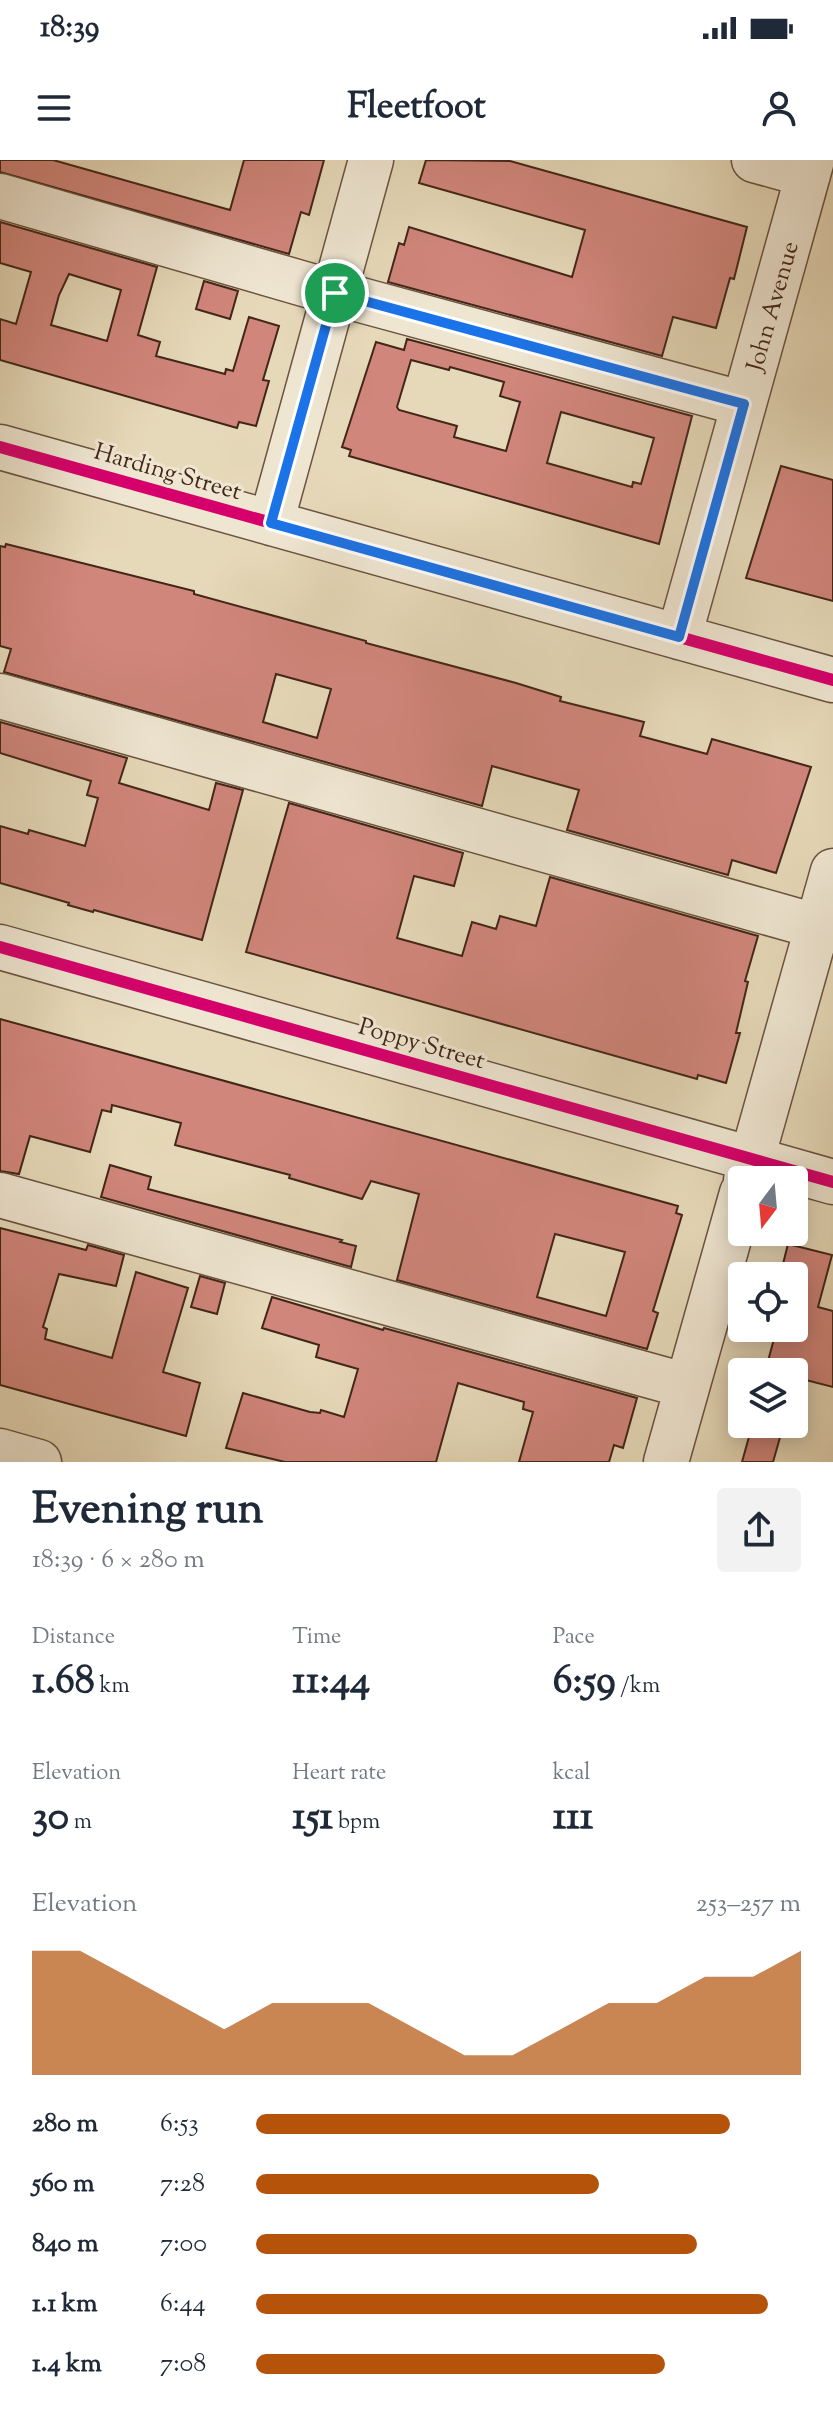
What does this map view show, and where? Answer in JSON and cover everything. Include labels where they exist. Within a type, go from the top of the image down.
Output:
[{"type":"street","points":[[271,523],[371,160]]},
{"type":"street","points":[[754,160],[810,168]]},
{"type":"street","name":"John Avenue","points":[[679,637],[810,168]]},
{"type":"street","points":[[0,196],[335,293],[744,404]]},
{"type":"street","name":"Harding Street","points":[[0,447],[833,680]]},
{"type":"street","points":[[0,696],[825,929]]},
{"type":"street","points":[[750,1166],[825,929],[833,871]]},
{"type":"street","name":"Poppy Street","points":[[0,947],[728,1171]]},
{"type":"street","name":"Poppy Street","points":[[808,1181],[833,1182]]},
{"type":"street","points":[[0,1195],[687,1386]]},
{"type":"street","points":[[666,1462],[728,1241]]},
{"type":"street","points":[[0,1451],[39,1462]]},
{"type":"building","points":[[0,160],[53,160],[230,210],[244,160],[324,160],[309,215],[301,212],[289,254],[0,172]]},
{"type":"building","points":[[426,160],[510,161],[747,227],[734,279],[730,278],[716,328],[673,317],[662,356],[388,282],[399,243],[404,245],[409,227],[572,277],[585,230],[419,183]]},
{"type":"building","points":[[0,222],[157,267],[138,335],[160,342],[156,356],[225,374],[226,369],[233,371],[249,317],[279,326],[263,380],[269,381],[256,426],[239,422],[237,428],[0,360],[0,319],[16,324],[31,272],[0,263]],"holes":[[[69,274],[121,290],[107,341],[51,325],[59,295]]]},
{"type":"building","points":[[204,281],[238,291],[230,319],[196,309]]},
{"type":"building","points":[[407,339],[692,416],[659,544],[349,456],[351,450],[342,447],[376,342],[404,350]],"holes":[[[411,360],[504,382],[500,396],[520,402],[506,451],[454,437],[457,426],[399,410],[397,407]],[[561,412],[654,438],[641,484],[633,482],[632,487],[547,463]]]},
{"type":"building","points":[[781,466],[833,480],[833,601],[746,578]]},
{"type":"building","points":[[6,544],[194,591],[194,594],[516,683],[561,697],[560,701],[644,722],[640,736],[707,754],[712,739],[811,767],[776,873],[732,860],[728,875],[567,830],[579,790],[492,766],[482,806],[4,672],[11,649],[0,646],[0,546],[5,547]],"holes":[[[276,674],[331,689],[317,738],[263,722]]]},
{"type":"building","points":[[0,722],[127,758],[119,783],[209,810],[216,783],[243,790],[202,940],[68,905],[0,883],[0,826],[28,834],[29,830],[85,846],[98,798],[87,795],[91,781],[0,753]]},
{"type":"building","points":[[289,803],[463,853],[454,886],[414,876],[397,938],[462,956],[472,922],[496,929],[500,916],[536,926],[550,877],[758,936],[745,981],[748,982],[736,1033],[740,1033],[726,1083],[698,1075],[697,1079],[246,952]]},
{"type":"building","points":[[0,1019],[678,1206],[676,1213],[682,1215],[653,1311],[658,1313],[647,1349],[397,1280],[419,1194],[371,1181],[362,1199],[289,1178],[290,1175],[175,1145],[181,1123],[112,1105],[111,1112],[102,1110],[90,1152],[30,1136],[19,1174],[0,1171]],"holes":[[[555,1234],[625,1252],[606,1316],[537,1297]]]},
{"type":"building","points":[[110,1165],[151,1177],[148,1189],[342,1240],[340,1242],[356,1246],[351,1267],[101,1197]]},
{"type":"building","points":[[0,1228],[86,1250],[88,1245],[124,1255],[116,1286],[59,1274],[43,1327],[47,1329],[45,1339],[112,1358],[136,1272],[188,1288],[163,1372],[200,1383],[186,1436],[0,1385]]},
{"type":"building","points":[[788,1246],[832,1255],[818,1307],[833,1311],[833,1387],[808,1381],[808,1358],[769,1358],[773,1342],[808,1342],[808,1262],[784,1262]]},
{"type":"building","points":[[200,1276],[225,1283],[217,1314],[191,1307]]},
{"type":"building","points":[[272,1297],[637,1398],[623,1448],[614,1445],[609,1462],[519,1462],[533,1412],[523,1409],[524,1402],[458,1383],[436,1462],[285,1462],[226,1448],[243,1393],[310,1412],[320,1413],[321,1410],[344,1417],[358,1369],[316,1357],[319,1345],[262,1328]]},
{"type":"building","points":[[749,1438],[780,1438],[773,1462],[742,1462]]},
{"type":"cycle path","points":[[0,447],[833,680]]},
{"type":"cycle path","points":[[0,947],[833,1182]]},
{"type":"route","points":[[335,293],[744,404],[679,637],[271,523],[335,293]]}]
